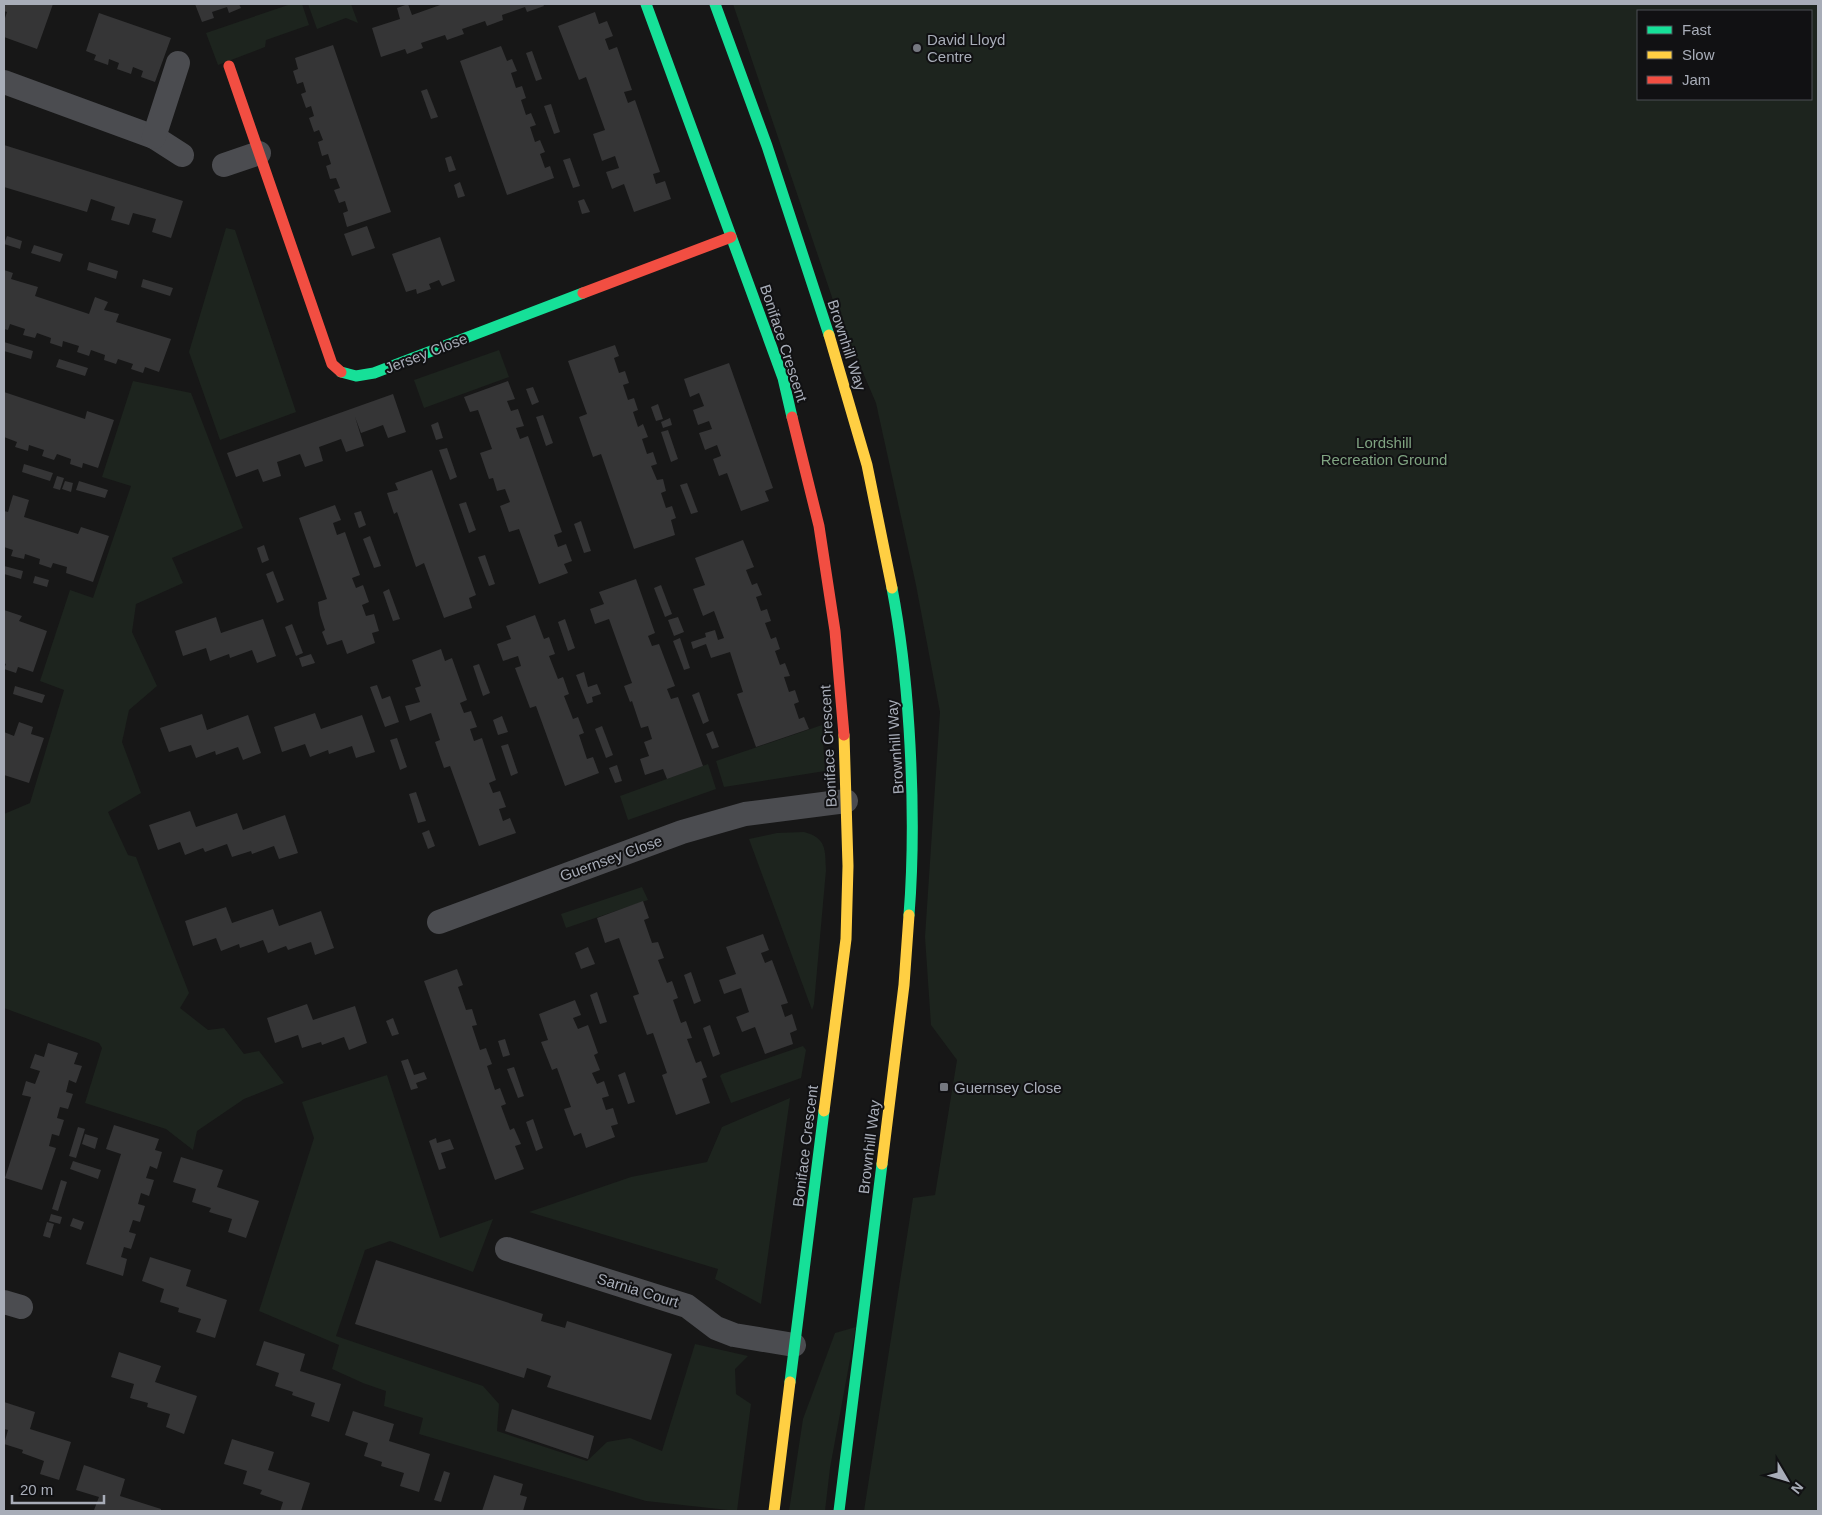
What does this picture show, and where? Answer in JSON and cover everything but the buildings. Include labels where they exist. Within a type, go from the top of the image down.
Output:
[{"type":"street","name":"Boniface Crescent","points":[[646,4],[783,378],[819,526],[835,632],[843,718],[848,866],[846,939],[774,1511]]},
{"type":"street","name":"Brownhill Way","points":[[715,4],[779,183],[842,376],[867,466],[900,628],[907,702],[913,794],[912,876],[904,985],[839,1511]]},
{"type":"street","points":[[154,137],[178,63]]},
{"type":"street","name":"Jersey Close","points":[[229,66],[332,364],[338,371],[348,376],[374,373],[731,237]]},
{"type":"street","points":[[4,82],[154,137],[182,155]]},
{"type":"street","points":[[224,165],[259,153]]},
{"type":"street","name":"Guernsey Close","points":[[438,922],[692,829],[745,814],[846,801]]},
{"type":"street","name":"Sarnia Court","points":[[507,1249],[687,1306],[716,1328],[734,1335],[794,1345]]},
{"type":"green space","points":[[291,4],[302,4],[309,25],[266,40],[265,47],[218,65],[206,33]]},
{"type":"green space","points":[[308,4],[351,4],[358,23],[346,18],[317,29]]},
{"type":"green space","name":"Lordshill Recreation Ground","points":[[733,4],[1818,4],[1818,1511],[864,1511],[913,1198],[935,1195],[957,1060],[931,1025],[925,937],[940,712],[916,585],[876,403],[837,312]]},
{"type":"green space","points":[[226,228],[235,230],[296,412],[220,440],[189,352]]},
{"type":"green space","points":[[499,350],[509,377],[424,408],[414,380]]},
{"type":"green space","points":[[133,381],[191,393],[243,528],[172,558],[183,583],[136,604],[132,632],[157,686],[129,710],[122,742],[141,793],[108,812],[128,855],[136,857],[189,993],[180,1008],[208,1030],[224,1028],[244,1054],[259,1051],[284,1083],[244,1099],[197,1131],[193,1150],[166,1129],[85,1103],[102,1048],[99,1043],[4,1008],[4,814],[30,803],[64,690],[40,681],[70,590],[93,598],[131,486],[102,477]]},
{"type":"green space","points":[[822,725],[825,771],[724,787],[716,761]]},
{"type":"green space","points":[[708,764],[716,789],[628,820],[620,796]]},
{"type":"green space","points":[[804,832],[821,841],[825,851],[826,863],[812,1010],[749,839],[777,833]]},
{"type":"green space","points":[[642,887],[648,900],[566,928],[561,914]]},
{"type":"green space","points":[[803,1046],[806,1050],[801,1078],[731,1103],[720,1076],[722,1074]]},
{"type":"green space","points":[[387,1075],[440,1238],[493,1219],[473,1272],[390,1241],[365,1250],[336,1336],[483,1386],[499,1404],[497,1431],[587,1461],[607,1442],[630,1438],[662,1451],[695,1344],[748,1356],[735,1369],[736,1394],[751,1404],[737,1511],[646,1501],[419,1434],[423,1418],[384,1406],[386,1391],[332,1369],[339,1345],[259,1311],[314,1138],[302,1102]]},
{"type":"green space","points":[[790,1098],[761,1304],[715,1279],[718,1269],[529,1212],[631,1177],[707,1162],[722,1127]]},
{"type":"green space","points":[[856,1327],[830,1468],[825,1511],[789,1511],[803,1419],[835,1333]]},
{"type":"traffic: fast","points":[[646,4],[783,378],[792,417]]},
{"type":"traffic: fast","points":[[715,4],[767,146],[829,335]]},
{"type":"traffic: fast","points":[[341,372],[356,376],[374,373],[583,293]]},
{"type":"traffic: fast","points":[[892,588],[903,658],[908,710],[912,798],[909,915]]},
{"type":"traffic: fast","points":[[790,1382],[824,1111]]},
{"type":"traffic: fast","points":[[839,1511],[882,1164]]},
{"type":"traffic: slow","points":[[829,335],[867,465],[892,588]]},
{"type":"traffic: slow","points":[[824,1111],[846,939],[848,866],[844,735]]},
{"type":"traffic: slow","points":[[882,1164],[904,985],[909,915]]},
{"type":"traffic: slow","points":[[774,1511],[790,1382]]},
{"type":"traffic: jam","points":[[229,66],[332,364],[341,372]]},
{"type":"traffic: jam","points":[[583,293],[731,237]]},
{"type":"traffic: jam","points":[[792,417],[819,526],[835,631],[844,735]]},
{"type":"place","name":"David Lloyd Centre","points":[[917,48]]},
{"type":"place","name":"Guernsey Close","points":[[944,1087]]}]
